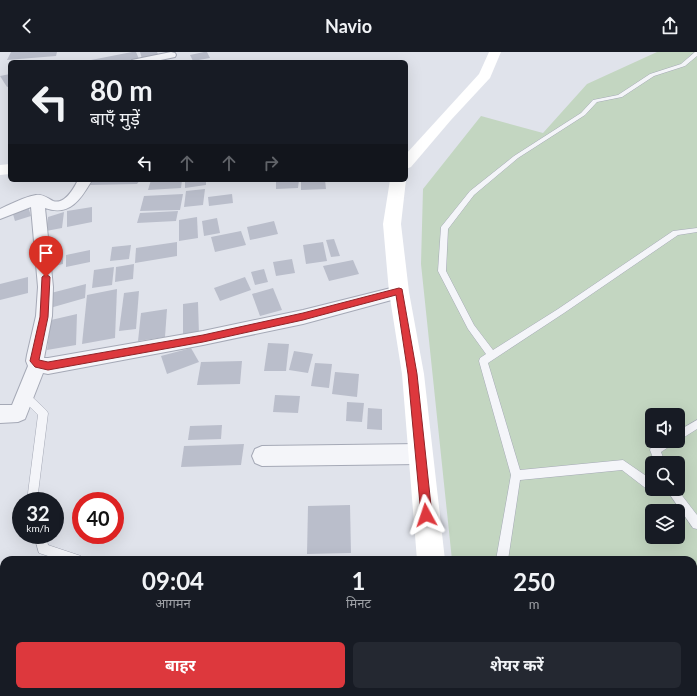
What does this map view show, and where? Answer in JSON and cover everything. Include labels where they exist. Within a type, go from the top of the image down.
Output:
[{"type":"street","points":[[408,162],[446,117],[486,75],[495,52]]},
{"type":"street","points":[[148,60],[172,56]]},
{"type":"street","points":[[0,214],[37,199],[44,200],[49,205],[56,206],[68,203],[76,198],[84,182]]},
{"type":"street","points":[[398,182],[392,224],[399,292],[412,374],[431,556]]},
{"type":"street","points":[[37,199],[46,277],[44,317],[35,355],[35,361],[38,364],[48,366],[203,338],[303,317],[399,292]]},
{"type":"street","points":[[0,414],[18,413],[38,364]]},
{"type":"street","points":[[262,456],[420,454]]},
{"type":"lane","points":[[492,355],[471,327],[442,271],[444,229],[472,193],[516,157],[583,114],[594,101],[620,96],[652,75],[683,65],[697,53]]},
{"type":"lane","points":[[503,556],[516,475],[483,360],[561,311],[676,233],[697,230]]},
{"type":"lane","points":[[25,396],[43,414],[33,492]]},
{"type":"lane","points":[[685,432],[697,424]]},
{"type":"lane","points":[[657,456],[655,450],[658,448]]},
{"type":"lane","points":[[516,475],[623,464],[645,481]]},
{"type":"lane","points":[[676,496],[697,524]]},
{"type":"lane","points":[[42,544],[43,549],[65,556]]},
{"type":"green space","points":[[657,52],[697,52],[697,556],[452,556],[421,264],[423,189],[481,116],[543,133],[587,84]]},
{"type":"building","points":[[11,52],[57,52],[56,56],[7,60]]},
{"type":"building","points":[[132,52],[136,52],[139,59],[134,60],[91,60]]},
{"type":"building","points":[[140,52],[157,52],[159,56],[142,59]]},
{"type":"building","points":[[207,52],[210,58],[192,60],[190,55]]},
{"type":"building","points":[[8,74],[8,87],[7,87],[0,76]]},
{"type":"building","points":[[91,182],[138,182],[137,184],[89,185]]},
{"type":"building","points":[[150,182],[182,182],[181,188],[148,190]]},
{"type":"building","points":[[185,182],[206,182],[206,185],[185,188]]},
{"type":"building","points":[[276,182],[299,182],[298,188],[276,189]]},
{"type":"building","points":[[301,182],[325,182],[326,189],[301,190]]},
{"type":"building","points":[[205,189],[203,205],[184,207],[186,191]]},
{"type":"building","points":[[183,194],[180,210],[140,211],[144,196]]},
{"type":"building","points":[[232,194],[233,203],[209,206],[208,197]]},
{"type":"building","points":[[28,206],[31,216],[15,221],[12,211]]},
{"type":"building","points":[[92,207],[92,222],[67,227],[67,211]]},
{"type":"building","points":[[178,211],[176,221],[137,223],[140,213]]},
{"type":"building","points":[[64,212],[62,228],[46,231],[48,217]]},
{"type":"building","points":[[197,217],[198,238],[179,241],[179,220]]},
{"type":"building","points":[[217,218],[220,233],[204,236],[202,221]]},
{"type":"building","points":[[274,221],[278,234],[250,240],[247,227]]},
{"type":"building","points":[[241,231],[246,245],[215,252],[211,237]]},
{"type":"building","points":[[334,239],[340,256],[331,257],[326,240]]},
{"type":"building","points":[[177,242],[177,256],[135,263],[136,248]]},
{"type":"building","points":[[323,242],[327,261],[306,264],[303,245]]},
{"type":"building","points":[[131,245],[129,259],[110,261],[112,247]]},
{"type":"building","points":[[90,250],[90,262],[66,267],[66,255]]},
{"type":"building","points":[[63,254],[63,264],[49,267],[50,257]]},
{"type":"building","points":[[292,259],[295,273],[276,276],[273,262]]},
{"type":"building","points":[[353,260],[359,274],[329,281],[323,266]]},
{"type":"building","points":[[134,264],[133,279],[115,282],[116,267]]},
{"type":"building","points":[[114,267],[112,285],[92,288],[94,270]]},
{"type":"building","points":[[264,269],[268,282],[255,285],[251,272]]},
{"type":"building","points":[[28,277],[28,293],[0,300],[0,284]]},
{"type":"building","points":[[245,277],[251,290],[220,301],[214,288]]},
{"type":"building","points":[[86,284],[85,298],[50,308],[51,293]]},
{"type":"building","points":[[273,288],[282,310],[260,316],[252,294]]},
{"type":"building","points":[[117,289],[115,338],[82,344],[87,295]]},
{"type":"building","points":[[139,291],[136,329],[119,331],[124,293]]},
{"type":"building","points":[[198,302],[199,335],[183,338],[183,304]]},
{"type":"building","points":[[167,309],[165,337],[138,341],[141,313]]},
{"type":"building","points":[[77,314],[76,345],[47,350],[51,320]]},
{"type":"building","points":[[268,343],[289,344],[286,371],[264,371]]},
{"type":"building","points":[[191,348],[199,362],[167,374],[161,356]]},
{"type":"building","points":[[294,351],[313,354],[308,373],[289,370]]},
{"type":"building","points":[[242,361],[240,384],[197,385],[201,362]]},
{"type":"building","points":[[315,363],[332,364],[329,388],[311,386]]},
{"type":"building","points":[[335,372],[359,374],[357,397],[332,394]]},
{"type":"building","points":[[275,395],[300,396],[298,413],[273,412]]},
{"type":"building","points":[[347,402],[364,403],[362,422],[346,421]]},
{"type":"building","points":[[368,408],[382,409],[382,430],[367,429]]},
{"type":"building","points":[[222,425],[221,439],[188,440],[190,426]]},
{"type":"building","points":[[244,444],[241,465],[181,467],[184,446]]},
{"type":"building","points":[[350,505],[351,553],[307,554],[308,506]]},
{"type":"route","points":[[46,277],[44,317],[35,355],[35,361],[38,364],[48,366],[203,338],[303,317],[399,292],[412,374],[426,515]]}]
